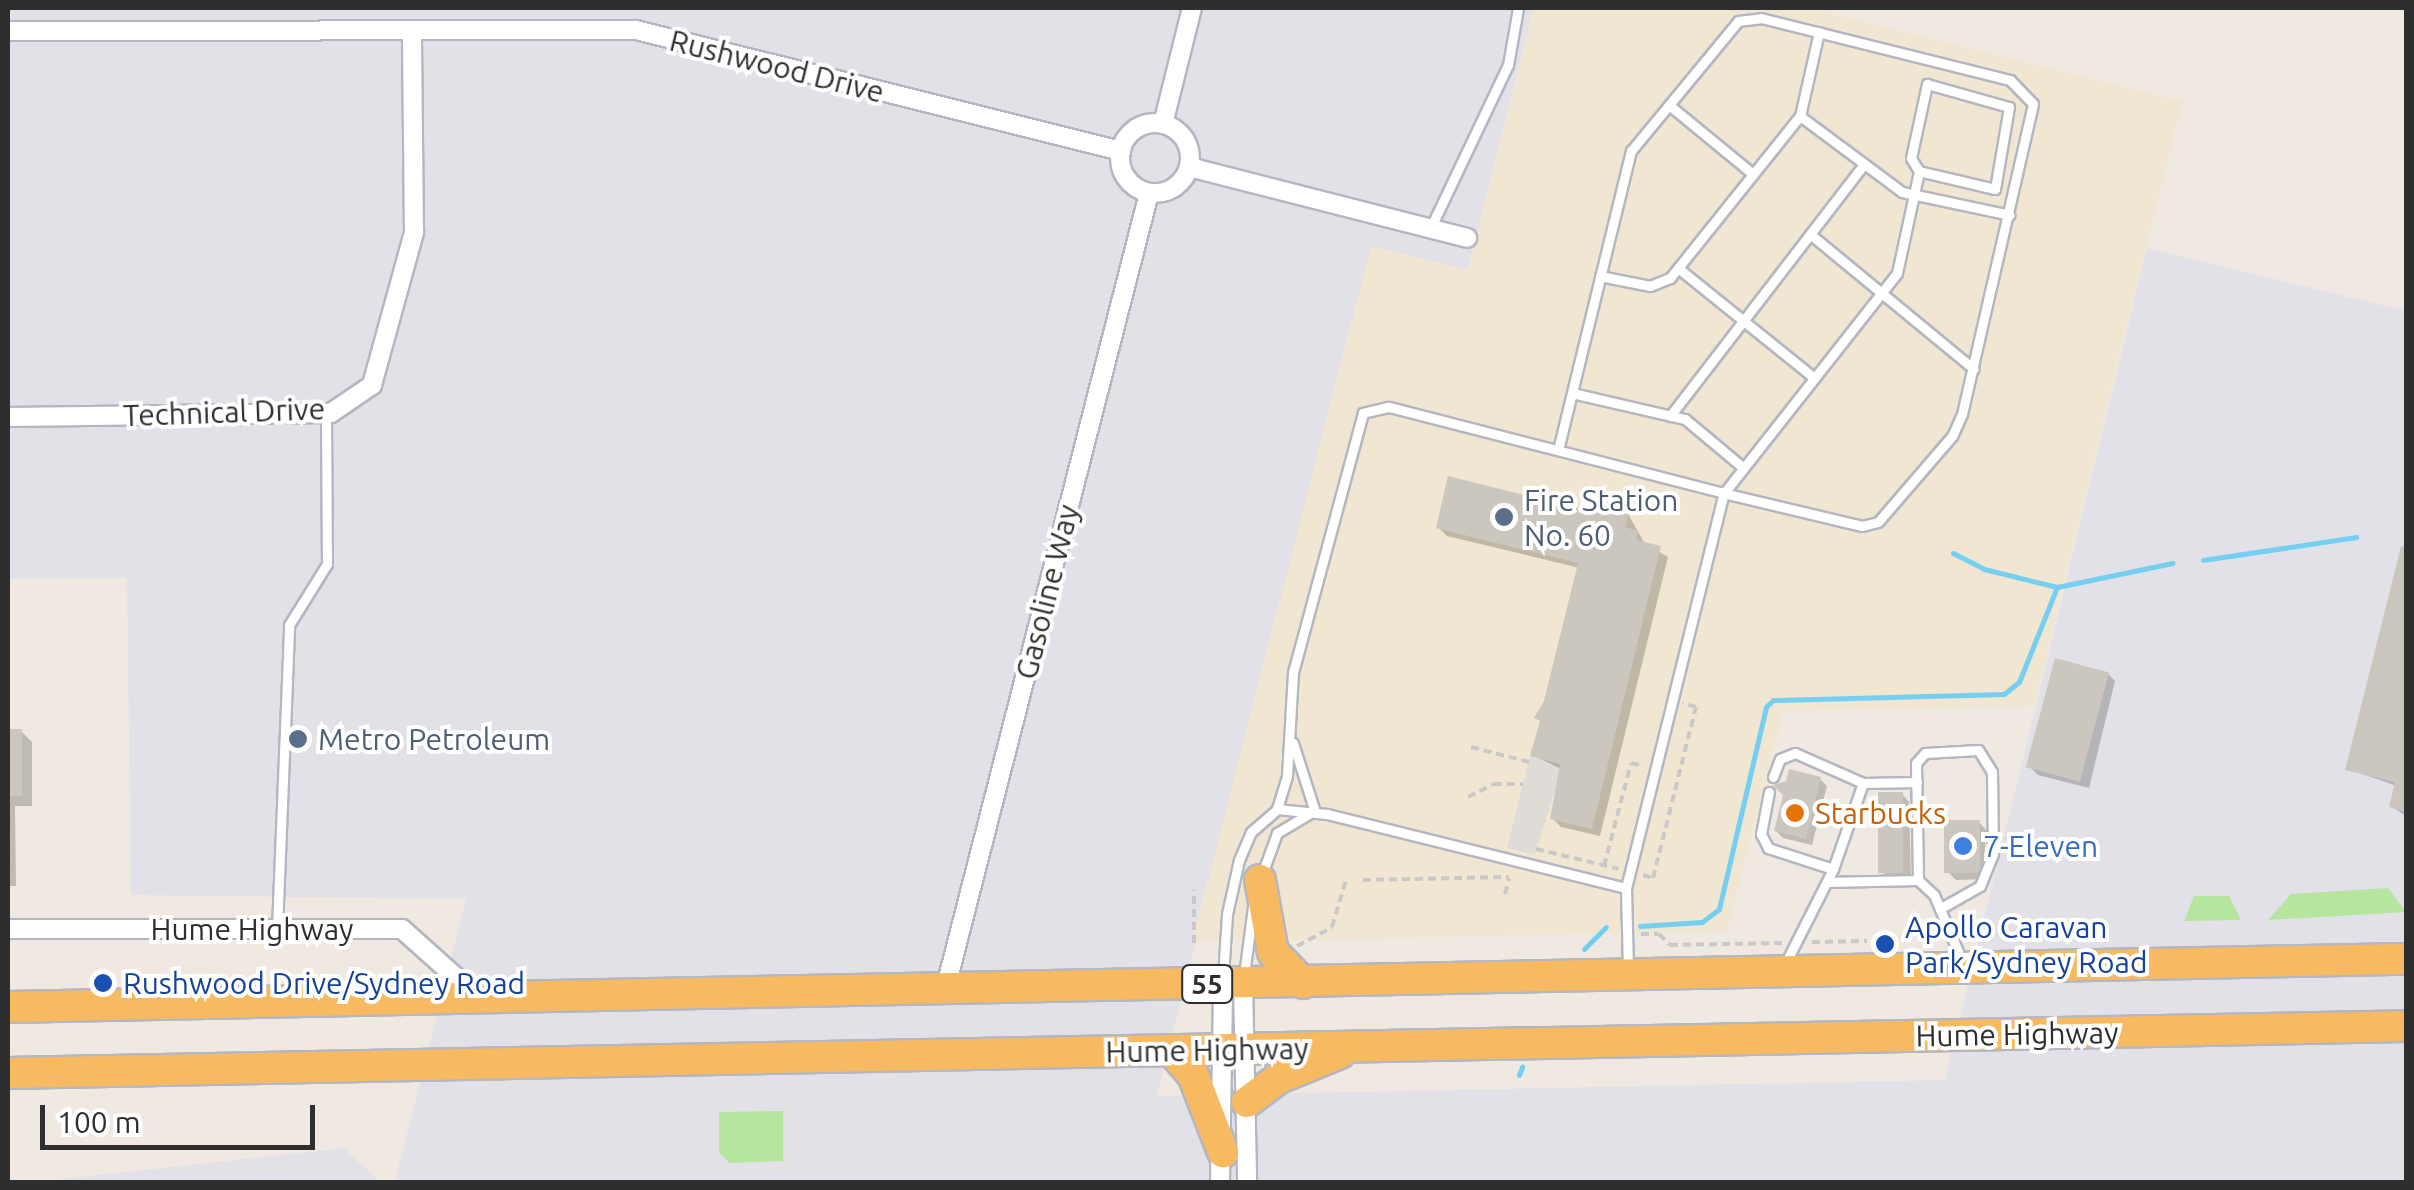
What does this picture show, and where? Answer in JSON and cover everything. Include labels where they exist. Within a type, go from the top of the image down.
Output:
[{"type":"highway","points":[[1260,880],[1274,952],[1303,982]]},
{"type":"highway","name":"55","points":[[8,1007],[2406,960]]},
{"type":"highway","name":"Hume Highway","points":[[8,1073],[2406,1026]]},
{"type":"highway","points":[[1247,1102],[1277,1079],[1352,1048]]},
{"type":"highway","points":[[1172,1050],[1192,1075],[1221,1167]]},
{"type":"street","points":[[1163,124],[1192,8]]},
{"type":"street","name":"Technical Drive","points":[[8,417],[326,413],[372,386],[414,232],[412,30]]},
{"type":"street","name":"Rushwood Drive","points":[[8,31],[636,30],[1121,151]]},
{"type":"street","points":[[1163,124],[1182,135],[1189,167],[1170,190],[1149,193],[1123,173],[1121,151],[1141,126],[1163,124]]},
{"type":"street","points":[[1189,167],[1467,238]]},
{"type":"street","name":"Gasoline Way","points":[[945,990],[1149,193]]},
{"type":"street","name":"Hume Highway","points":[[8,929],[402,929],[458,979],[458,999]]},
{"type":"street","points":[[1233,984],[1236,1050],[1247,1102],[1247,1182]]},
{"type":"street","points":[[1221,1167],[1236,1050]]},
{"type":"lane","points":[[1430,229],[1508,65],[1518,8]]},
{"type":"lane","points":[[1233,984],[1226,914],[1239,860],[1251,832],[1277,809],[1288,776],[1287,726],[1294,672],[1363,413],[1388,408],[1862,526],[1878,522],[1952,436],[1974,369],[2034,116],[2026,92],[2010,80],[1819,32],[1761,18],[1738,21],[1631,151],[1558,450]]},
{"type":"lane","points":[[1600,276],[1662,285],[1678,268],[1800,116],[1819,32]]},
{"type":"lane","points":[[1629,976],[1631,891],[1724,493],[1740,465],[1897,274],[1918,171],[1910,158],[1927,84],[2010,107],[1994,189],[1918,171]]},
{"type":"lane","points":[[1669,105],[1754,174]]},
{"type":"lane","points":[[1800,116],[1914,195],[2010,215]]},
{"type":"lane","points":[[1670,416],[1864,164]]},
{"type":"lane","points":[[1810,234],[1974,369]]},
{"type":"lane","points":[[1678,268],[1812,376]]},
{"type":"lane","points":[[1572,392],[1685,419],[1740,465]]},
{"type":"lane","points":[[277,929],[289,625],[327,564],[326,413]]},
{"type":"lane","points":[[1287,726],[1315,812]]},
{"type":"lane","points":[[1941,908],[1980,886],[1989,869],[1990,760],[1978,750],[1925,753],[1916,763],[1918,880],[1941,908],[1965,969]]},
{"type":"lane","points":[[1773,777],[1780,759],[1795,753],[1862,784],[1917,782]]},
{"type":"lane","points":[[1780,973],[1833,869],[1862,784]]},
{"type":"lane","points":[[1770,792],[1761,834],[1768,848],[1833,869]]},
{"type":"lane","points":[[1277,809],[1315,812],[1631,891]]},
{"type":"lane","points":[[1233,984],[1260,880],[1277,833],[1315,812]]},
{"type":"lane","points":[[1827,882],[1918,880]]},
{"type":"path","points":[[1631,891],[1639,874],[1654,878],[1696,706],[1683,703],[1687,686]]},
{"type":"path","points":[[1471,747],[1529,762]]},
{"type":"path","points":[[1604,866],[1630,763],[1644,766],[1646,756]]},
{"type":"path","points":[[1468,798],[1494,784],[1523,784]]},
{"type":"path","points":[[1536,849],[1621,870]]},
{"type":"path","points":[[1505,894],[1511,870]]},
{"type":"path","points":[[1363,880],[1509,877]]},
{"type":"path","points":[[1280,950],[1332,927],[1346,880]]},
{"type":"path","points":[[1194,890],[1194,942]]},
{"type":"path","points":[[1635,918],[1636,934],[1659,934],[1670,945],[1867,941]]},
{"type":"shaded area","points":[[8,8],[1534,8],[1468,270],[1371,247],[1157,1096],[1945,1080],[2147,248],[2406,311],[2406,1182],[395,1182],[466,899],[131,895],[127,578],[8,579]]},
{"type":"shaded area","points":[[1534,8],[1809,8],[2182,101],[2034,706],[1783,711],[1727,931],[1192,942],[1371,246],[1468,270]]},
{"type":"shaded area","points":[[1530,756],[1563,764],[1535,855],[1507,848]]},
{"type":"shaded area","points":[[344,1148],[380,1182],[36,1182]]},
{"type":"green space","points":[[2388,888],[2406,912],[2268,920],[2291,894]]},
{"type":"green space","points":[[2194,896],[2229,896],[2241,920],[2184,921]]},
{"type":"green space","points":[[783,1111],[783,1161],[730,1163],[719,1153],[719,1112]]},
{"type":"building","points":[[1448,476],[1588,511],[1590,502],[1629,512],[1625,527],[1638,531],[1636,540],[1661,546],[1592,829],[1550,819],[1560,764],[1530,756],[1540,721],[1534,718],[1544,701],[1578,563],[1436,528]]},
{"type":"building","points":[[2401,546],[2406,547],[2406,812],[2389,807],[2395,782],[2345,770]]},
{"type":"building","points":[[2055,658],[2109,672],[2080,782],[2026,767]]},
{"type":"building","points":[[8,729],[22,729],[22,796],[8,796]]},
{"type":"building","name":"Starbucks","points":[[1789,769],[1821,777],[1806,839],[1774,831],[1783,795],[1773,785],[1786,781]]},
{"type":"building","name":"7-Eleven","points":[[1878,792],[1903,792],[1903,873],[1878,873]]},
{"type":"building","name":"7-Eleven","points":[[1944,820],[1980,820],[1980,873],[1944,873]]},
{"type":"waterway","points":[[2203,560],[2356,537]]},
{"type":"waterway","points":[[1953,553],[1984,569],[2057,587]]},
{"type":"waterway","points":[[1640,926],[1702,922],[1719,909],[1766,707],[1773,700],[2004,694],[2019,682],[2057,587],[2173,563]]},
{"type":"waterway","points":[[1584,949],[1606,927]]},
{"type":"waterway","points":[[1519,1075],[1522,1067]]},
{"type":"place","name":"Fire Station No. 60","points":[[1504,517]]},
{"type":"place","name":"Metro Petroleum","points":[[298,739]]},
{"type":"place","name":"Starbucks","points":[[1795,813]]},
{"type":"place","name":"7-Eleven","points":[[1963,846]]},
{"type":"place","name":"Apollo Caravan Park/Sydney Road","points":[[1885,944]]},
{"type":"place","name":"Rushwood Drive/Sydney Road","points":[[103,983]]}]
